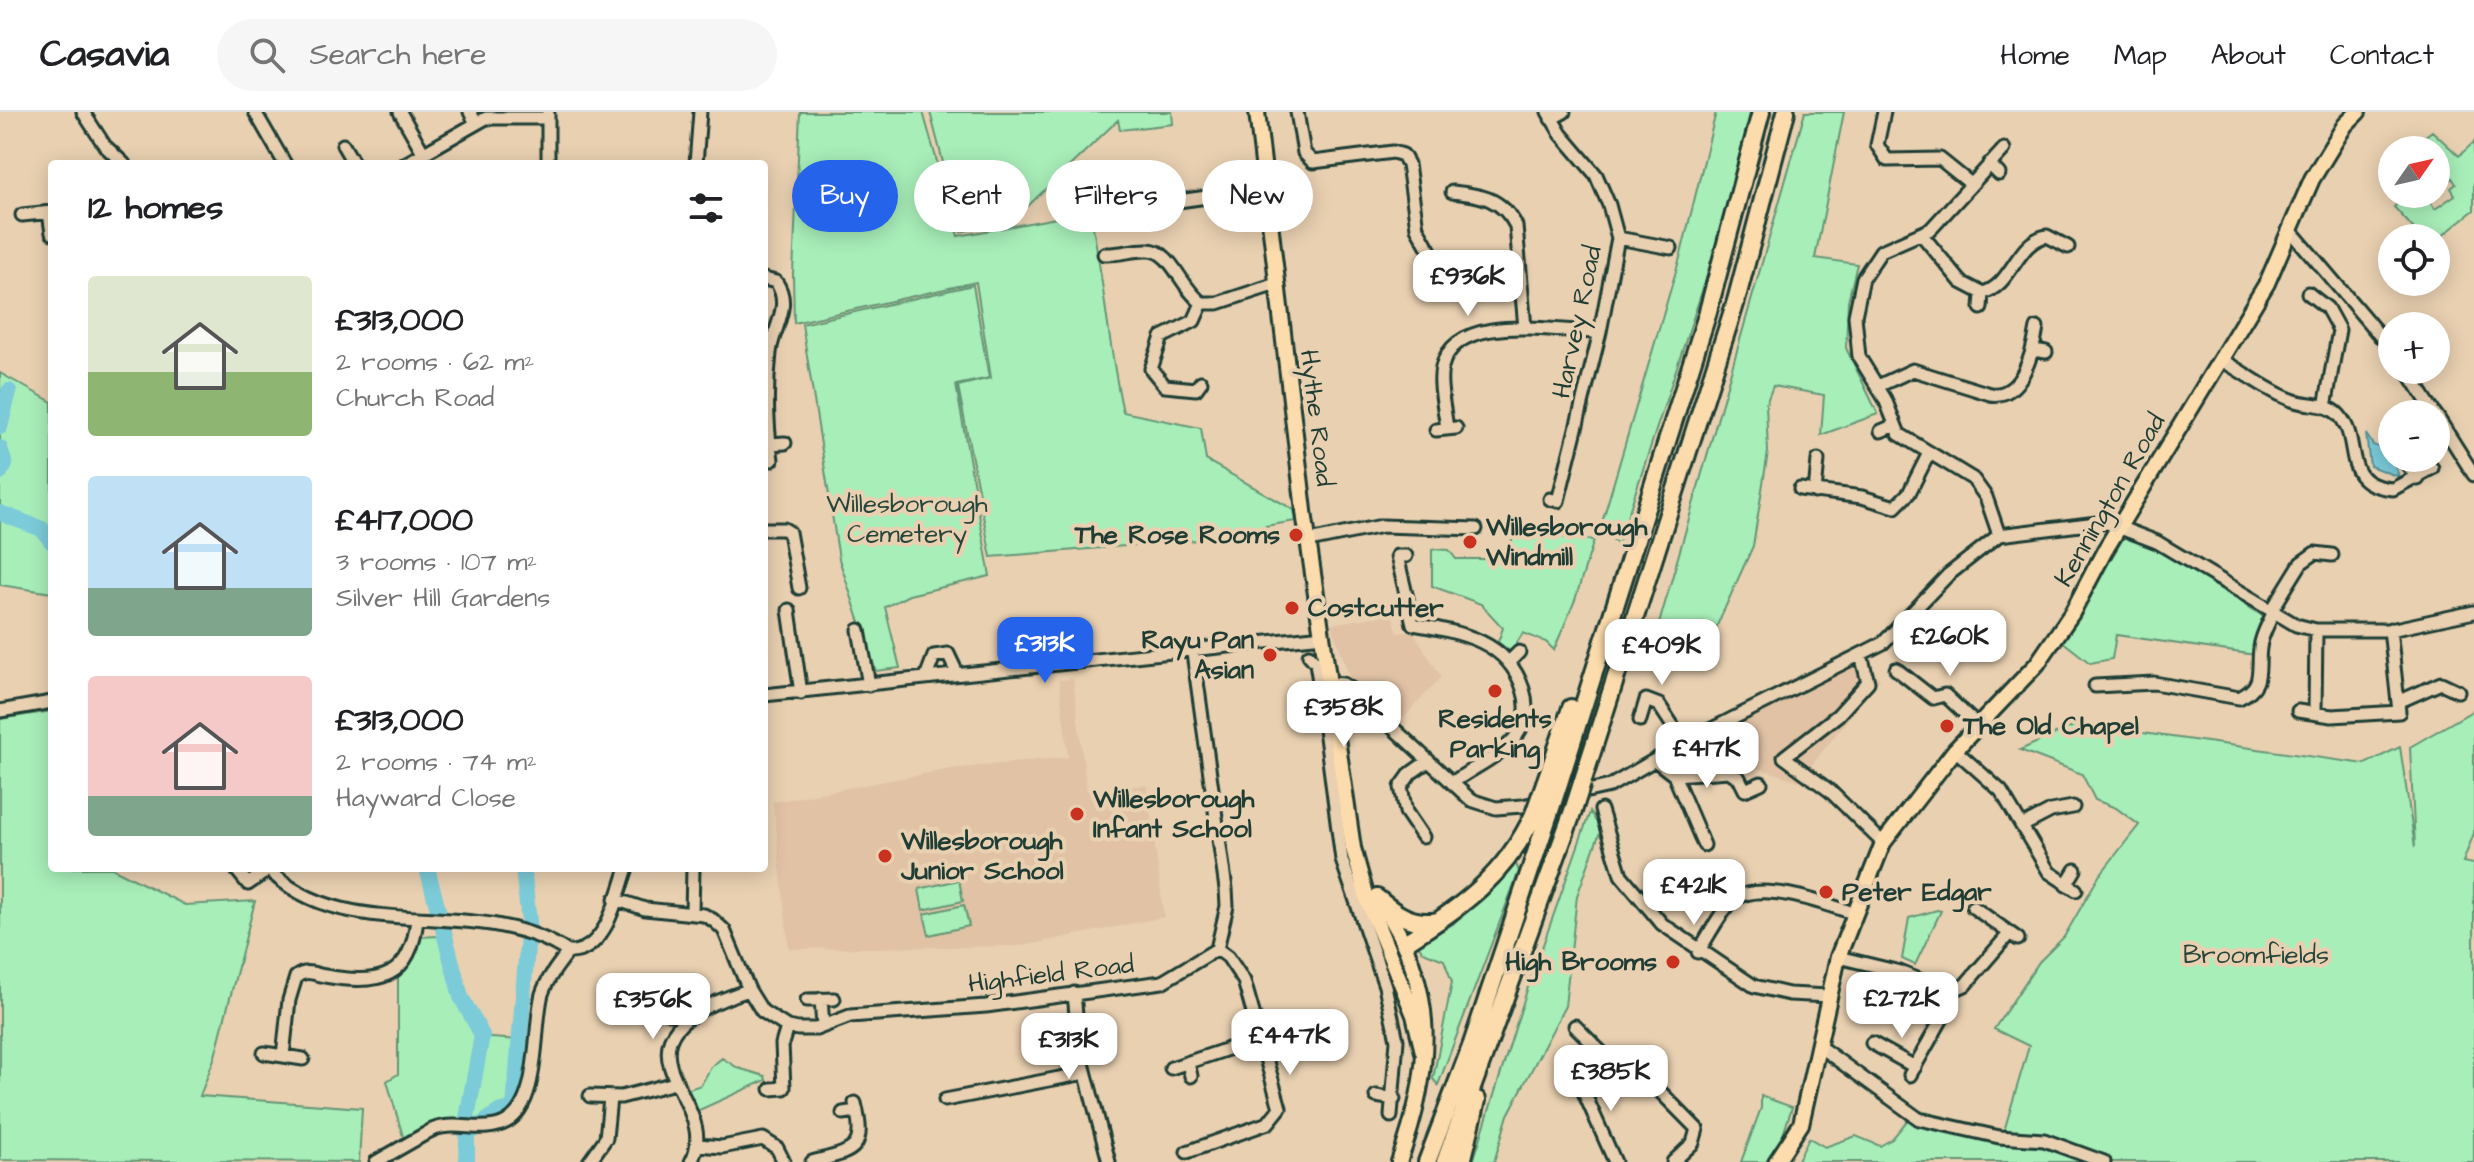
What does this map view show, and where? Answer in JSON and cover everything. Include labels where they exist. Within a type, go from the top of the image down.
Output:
[{"type":"highway","points":[[1427,1162],[1472,1044],[1541,814],[1628,566],[1707,315],[1761,112]]},
{"type":"highway","points":[[1445,1162],[1573,811],[1589,787],[1736,301],[1786,112]]},
{"type":"highway","points":[[1406,942],[1493,879],[1541,814]]},
{"type":"highway","points":[[1377,898],[1407,919],[1420,923],[1439,921]]},
{"type":"highway","points":[[1462,1162],[1493,1032]]},
{"type":"main road","name":"Hythe Road","points":[[1257,112],[1261,160]]},
{"type":"main road","name":"Kennington Road","points":[[1776,1162],[1801,1124],[1838,957],[1883,843],[1955,750],[2037,664],[2058,634],[2267,283],[2312,179],[2345,125],[2358,112]]},
{"type":"main road","name":"Hythe Road","points":[[1269,232],[1309,541],[1331,683],[1330,728],[1353,848],[1353,876],[1414,1015],[1423,1052]]},
{"type":"main road","name":"Hythe Road","points":[[1353,876],[1377,898],[1406,942],[1425,1004],[1427,1023],[1418,1100],[1399,1162]]},
{"type":"main road","points":[[1406,942],[1401,952],[1413,990],[1414,1015]]},
{"type":"street","points":[[83,112],[105,146],[120,160]]},
{"type":"street","points":[[255,112],[283,160]]},
{"type":"street","points":[[400,112],[424,154]]},
{"type":"street","points":[[696,160],[700,112]]},
{"type":"street","points":[[1297,112],[1304,153],[1313,162],[1393,152],[1403,155],[1408,164],[1417,228],[1438,265],[1426,272]]},
{"type":"street","points":[[1550,115],[1564,112]]},
{"type":"street","points":[[1884,112],[1877,145],[1887,160],[1940,159],[1971,184]]},
{"type":"street","points":[[413,160],[473,117],[548,115],[548,160]]},
{"type":"street","name":"Harvey Road","points":[[1550,115],[1596,175],[1612,213],[1618,238],[1600,332],[1558,501],[1550,499]]},
{"type":"street","points":[[343,145],[352,160]]},
{"type":"street","points":[[1996,536],[1986,497],[1975,482],[1907,442],[1895,425],[1856,345],[1855,316],[1863,278],[1881,251],[1922,235],[1939,222],[2004,149]]},
{"type":"street","points":[[1989,164],[1999,174]]},
{"type":"street","points":[[1452,192],[1491,198],[1510,214],[1516,226],[1525,328]]},
{"type":"street","points":[[22,215],[48,212]]},
{"type":"street","points":[[2047,236],[2051,223]]},
{"type":"street","points":[[2291,231],[2307,245],[2378,333]]},
{"type":"street","points":[[1922,235],[1961,282],[1982,293]]},
{"type":"street","points":[[1982,293],[1996,287],[2030,243],[2047,236]]},
{"type":"street","points":[[2047,236],[2068,247]]},
{"type":"street","points":[[1618,238],[1671,248]]},
{"type":"street","points":[[1104,254],[1145,250],[1161,253],[1171,262],[1185,290],[1202,303],[1218,303],[1276,284]]},
{"type":"street","points":[[768,280],[776,282],[782,295],[779,328],[770,353],[772,460]]},
{"type":"street","points":[[1981,308],[1982,293]]},
{"type":"street","points":[[2308,293],[2327,308],[2339,330],[2325,407]]},
{"type":"street","points":[[1199,390],[1165,386],[1151,369],[1162,337],[1194,321],[1202,303]]},
{"type":"street","points":[[1446,429],[1441,372],[1450,351],[1478,333],[1560,327],[1600,332]]},
{"type":"street","points":[[1878,386],[1913,370],[1999,395],[2008,391],[2040,351],[2037,328]]},
{"type":"street","points":[[2221,360],[2293,400],[2334,410],[2344,421],[2354,463],[2368,482],[2393,489],[2427,472]]},
{"type":"street","points":[[1881,431],[1895,425]]},
{"type":"street","points":[[2450,437],[2474,475]]},
{"type":"street","points":[[770,444],[785,443]]},
{"type":"street","points":[[1800,489],[1862,497],[1895,507],[1909,493],[1929,453]]},
{"type":"street","points":[[1815,492],[1818,460]]},
{"type":"street","points":[[2413,472],[2418,479]]},
{"type":"street","points":[[1331,683],[1343,684],[1351,689],[1471,800],[1496,808],[1589,787],[1656,761],[1684,743],[1861,655],[1885,641],[1948,575],[1996,536],[2105,522],[2121,526],[2157,542],[2290,623],[2316,630],[2390,629],[2474,612]]},
{"type":"street","points":[[1309,541],[1371,527],[1476,529]]},
{"type":"street","points":[[768,529],[789,532],[799,588]]},
{"type":"street","points":[[2095,686],[2148,683],[2239,698],[2248,694],[2261,676],[2260,647],[2273,610],[2301,563],[2315,553],[2332,555]]},
{"type":"street","points":[[1406,556],[1397,556],[1413,624],[1472,637],[1492,646],[1509,662],[1527,700],[1523,725],[1508,744],[1452,783]]},
{"type":"street","points":[[789,610],[801,693]]},
{"type":"street","points":[[2298,711],[2332,716],[2399,712],[2390,629]]},
{"type":"street","points":[[859,630],[869,685]]},
{"type":"street","points":[[2315,712],[2316,630]]},
{"type":"street","points":[[768,695],[957,673],[1193,653],[1323,636]]},
{"type":"street","points":[[1509,662],[1519,652]]},
{"type":"street","points":[[926,677],[934,656],[943,653],[948,654],[957,673]]},
{"type":"street","points":[[1187,1152],[1268,1123],[1278,1115],[1280,1103],[1244,981],[1228,957],[1217,949],[1227,906],[1226,889],[1193,653]]},
{"type":"street","name":"Hythe Road","points":[[1309,655],[1316,663],[1330,728]]},
{"type":"street","points":[[1861,655],[1868,682],[1838,715],[1784,757],[1830,791],[1883,843]]},
{"type":"street","points":[[1896,669],[1933,698],[1945,695],[1978,726]]},
{"type":"street","points":[[2398,702],[2441,683],[2458,691]]},
{"type":"street","points":[[1640,720],[1646,700],[1659,705],[1684,743]]},
{"type":"street","points":[[0,711],[48,703]]},
{"type":"street","points":[[1955,750],[2001,791],[2039,859],[2071,888],[2075,870]]},
{"type":"street","points":[[1423,837],[1406,812],[1401,787],[1411,773],[1428,761]]},
{"type":"street","points":[[1656,761],[1674,775],[1704,845]]},
{"type":"street","points":[[1674,775],[1729,771],[1739,778],[1745,790],[1761,783]]},
{"type":"street","points":[[2022,826],[2059,816],[2073,807]]},
{"type":"street","points":[[1601,810],[1607,837],[1625,880],[1662,924],[1698,952],[1754,986],[1789,994],[1829,996]]},
{"type":"street","points":[[238,872],[248,884],[264,872]]},
{"type":"street","points":[[272,872],[299,892],[340,909],[519,930],[536,935],[568,952]]},
{"type":"street","points":[[376,1162],[439,1126],[488,1127],[505,1123],[521,1107],[529,1088],[542,993],[568,952],[591,945],[606,925],[625,872]]},
{"type":"street","points":[[692,913],[693,872]]},
{"type":"street","name":"Hythe Road","points":[[1353,876],[1385,986],[1397,1040],[1391,1116]]},
{"type":"street","points":[[1698,952],[1730,904],[1745,895],[1807,897],[1853,913]]},
{"type":"street","points":[[615,899],[645,909],[704,915],[724,930],[749,990],[762,1011],[787,1027],[782,1044],[784,1088],[771,1089]]},
{"type":"street","points":[[1838,957],[1897,971],[1949,992],[1965,985],[2014,937],[1972,905]]},
{"type":"street","points":[[283,1056],[289,1000],[296,977],[306,972],[369,979],[393,972],[412,951],[417,918]]},
{"type":"street","name":"Highfield Road","points":[[787,1027],[809,1030],[850,1016],[986,1006],[1162,982],[1182,974],[1217,949]]},
{"type":"street","points":[[691,1162],[698,1145],[694,1122],[675,1083],[668,1058],[671,1039],[686,1020],[702,1008],[749,990]]},
{"type":"street","points":[[1868,1042],[1913,1071],[1949,1006],[1949,992]]},
{"type":"street","points":[[1074,993],[1079,1048],[1109,1162]]},
{"type":"street","points":[[633,997],[686,1020]]},
{"type":"street","points":[[807,1000],[828,999],[823,1026]]},
{"type":"street","points":[[1575,1026],[1609,1060]]},
{"type":"street","points":[[1171,1068],[1190,1070],[1261,1038]]},
{"type":"street","points":[[1820,1047],[1919,1119],[1999,1137],[2044,1140],[2104,1162]]},
{"type":"street","points":[[264,1053],[303,1059]]},
{"type":"street","points":[[1615,1162],[1582,1088],[1600,1062],[1609,1060],[1628,1060],[1697,1129],[1693,1143],[1673,1162]]},
{"type":"street","points":[[945,1100],[1085,1073]]},
{"type":"street","points":[[590,1096],[610,1098],[641,1094],[675,1083]]},
{"type":"street","points":[[1376,1096],[1394,1099]]},
{"type":"street","points":[[591,1162],[607,1133],[610,1098]]},
{"type":"street","points":[[812,1162],[847,1153],[858,1144],[861,1132],[856,1107],[843,1113]]},
{"type":"street","points":[[698,1145],[722,1147],[763,1139],[777,1148],[784,1162]]},
{"type":"street","points":[[1205,1147],[1209,1160]]},
{"type":"shaded area","points":[[1392,614],[1398,633],[1413,631],[1441,677],[1403,718],[1350,678],[1331,624]]},
{"type":"shaded area","points":[[1857,662],[1870,668],[1880,679],[1799,781],[1748,765],[1682,766],[1699,744],[1756,710]]},
{"type":"shaded area","points":[[1073,679],[1087,791],[1147,785],[1164,917],[1022,946],[789,949],[773,802],[951,769],[1068,757],[1059,680]]},
{"type":"green space","points":[[800,112],[923,112],[937,160],[914,160],[914,232],[957,232],[958,236],[980,232],[1030,232],[1030,223],[1046,220],[1046,232],[1094,232],[1123,412],[1201,428],[1206,460],[1294,510],[1296,521],[1265,526],[1258,535],[991,557],[958,386],[991,378],[976,282],[794,323],[795,232],[898,232],[898,160],[798,160]]},
{"type":"green space","points":[[930,112],[1172,112],[1173,124],[1120,130],[1118,120],[1076,160],[1046,160],[1046,189],[1030,204],[1030,160],[942,160]]},
{"type":"green space","points":[[1716,112],[1751,112],[1709,270],[1618,545],[1601,526],[1681,254]]},
{"type":"green space","points":[[1805,112],[1844,112],[1815,258],[1857,264],[1848,301],[1846,348],[1878,414],[1821,435],[1824,395],[1773,386],[1766,404],[1768,452],[1753,546],[1715,630],[1651,652]]},
{"type":"green space","points":[[2474,142],[2474,210],[2450,230],[2450,224],[2409,224],[2395,208],[2450,208],[2450,198],[2455,195],[2451,188],[2456,184],[2450,179],[2450,148],[2459,156]]},
{"type":"green space","name":"Willesborough Cemetery","points":[[973,285],[989,378],[956,385],[990,576],[909,595],[885,607],[900,668],[876,671],[839,559],[802,324]]},
{"type":"green space","points":[[0,373],[48,400],[48,592],[0,585]]},
{"type":"green space","points":[[1512,532],[1594,540],[1575,600],[1554,650],[1546,642],[1523,633],[1511,652],[1498,642],[1503,628],[1481,604],[1432,586],[1432,549],[1449,550],[1456,559],[1512,559]]},
{"type":"green space","points":[[2133,534],[2263,616],[2256,637],[2256,655],[2116,635],[2112,659],[2090,663],[2062,641],[2124,537]]},
{"type":"green space","name":"Broomfields","points":[[2474,710],[2474,833],[2463,862],[2474,864],[2474,1162],[1797,1162],[1809,1138],[1825,1147],[1856,1136],[1880,1146],[1892,1139],[1916,1110],[2004,1131],[2029,1046],[1994,1029],[2039,962],[2064,937],[2099,876],[2139,825],[2116,808],[2095,800],[2082,774],[2020,750],[2078,724],[2365,764],[2400,747],[2415,847],[2410,747]]},
{"type":"green space","points":[[48,712],[48,872],[120,872],[185,905],[255,901],[215,1056],[200,1096],[362,1108],[359,1162],[0,1160],[0,719]]},
{"type":"green space","points":[[1590,812],[1601,829],[1577,896],[1565,1006],[1508,1115],[1494,1162],[1473,1162],[1527,990]]},
{"type":"green space","points":[[1515,862],[1519,871],[1438,1085],[1433,1079],[1452,982],[1444,960],[1423,952],[1418,945],[1453,924]]},
{"type":"green space","points":[[959,880],[963,901],[923,910],[919,889]]},
{"type":"green space","points":[[964,905],[969,926],[929,935],[924,914]]},
{"type":"green space","points":[[1941,911],[1915,965],[1902,959],[1909,918]]},
{"type":"green space","points":[[438,936],[455,996],[478,1037],[532,1041],[520,1090],[503,1121],[461,1120],[439,1126],[435,1123],[404,1140],[387,1081],[398,1074],[398,973],[416,952],[419,937]]},
{"type":"green space","points":[[722,1058],[738,1068],[765,1076],[766,1080],[697,1111],[686,1090],[701,1085],[711,1067]]},
{"type":"green space","points":[[1761,1096],[1792,1107],[1779,1147],[1768,1162],[1741,1162],[1761,1108]]},
{"type":"water","points":[[2366,434],[2378,447],[2378,469],[2370,466]]},
{"type":"waterway","points":[[0,427],[9,391]]},
{"type":"waterway","points":[[0,448],[5,465],[0,472]]},
{"type":"waterway","points":[[0,513],[42,529],[48,537]]},
{"type":"waterway","points":[[428,872],[461,997],[482,1035],[467,1118],[467,1162]]},
{"type":"waterway","points":[[471,1132],[499,1112],[514,1108],[529,922],[523,872]]},
{"type":"place","name":"The Rose Rooms","points":[[1296,535]]},
{"type":"place","name":"Willesborough Windmill","points":[[1470,542]]},
{"type":"place","name":"Costcutter","points":[[1292,608]]},
{"type":"place","name":"Rayu Pan Asian","points":[[1270,655]]},
{"type":"place","name":"Residents Parking","points":[[1495,691]]},
{"type":"place","name":"The Old Chapel","points":[[1947,726]]},
{"type":"place","name":"Willesborough Infant School","points":[[1077,814]]},
{"type":"place","name":"Willesborough Junior School","points":[[885,856]]},
{"type":"place","name":"Peter Edgar","points":[[1826,892]]},
{"type":"place","name":"High Brooms","points":[[1673,962]]}]
